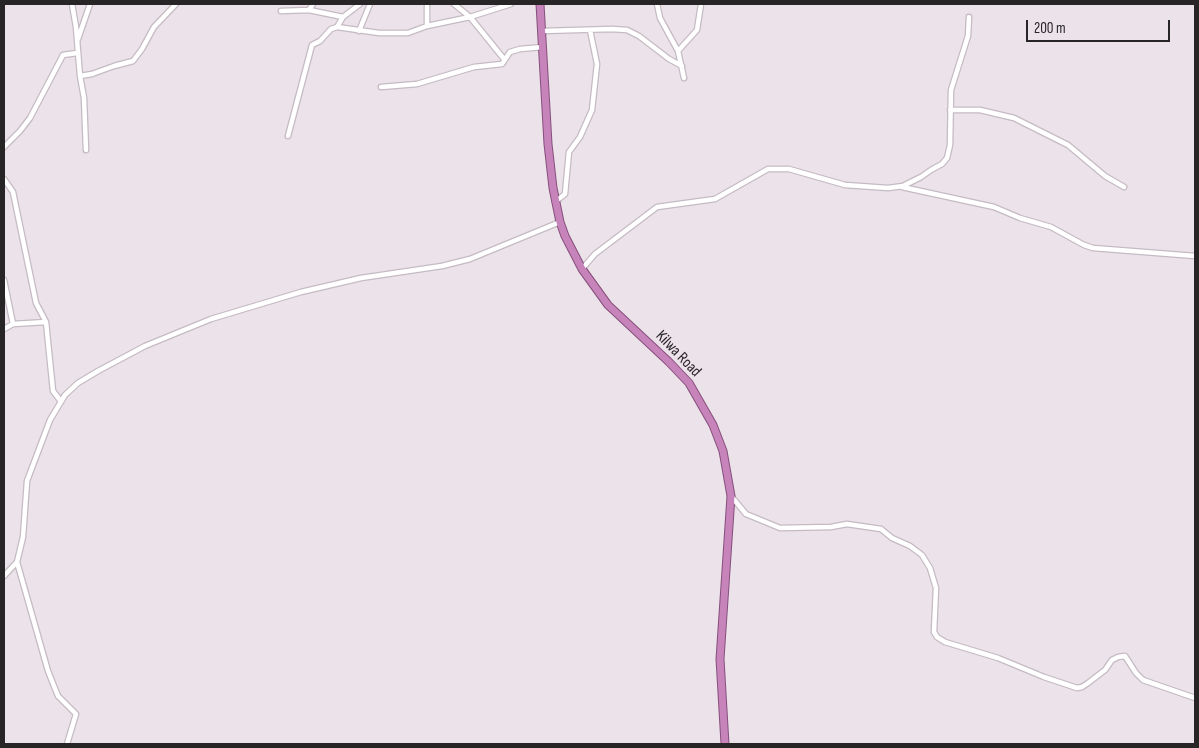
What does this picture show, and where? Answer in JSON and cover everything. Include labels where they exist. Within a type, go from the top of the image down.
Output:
[{"type":"highway","name":"Kilwa Road","points":[[540,4],[548,144],[555,202],[560,222],[582,269],[608,304],[689,383],[713,425],[723,451],[731,496],[720,659],[725,744]]},
{"type":"street","points":[[72,4],[84,98],[86,150]]},
{"type":"street","points":[[77,42],[90,4]]},
{"type":"street","points":[[80,76],[133,61],[154,27],[176,4]]},
{"type":"street","points":[[309,10],[313,4]]},
{"type":"street","points":[[337,27],[343,17],[360,4]]},
{"type":"street","points":[[359,31],[370,4]]},
{"type":"street","points":[[427,4],[427,26]]},
{"type":"street","points":[[454,4],[470,17],[504,59]]},
{"type":"street","points":[[288,136],[312,45],[320,41],[328,31],[337,27],[359,31],[403,34],[427,26],[470,17],[511,4]]},
{"type":"street","points":[[657,4],[660,18],[678,51],[684,78]]},
{"type":"street","points":[[678,51],[697,29],[701,4]]},
{"type":"street","points":[[280,11],[309,10],[343,17]]},
{"type":"street","points":[[582,269],[595,254],[657,207],[715,199],[768,169],[789,169],[845,185],[888,188],[900,186],[922,177],[945,162],[950,144],[951,90],[968,38],[969,17]]},
{"type":"street","points":[[542,31],[621,29],[634,33],[650,43],[669,59],[682,66]]},
{"type":"street","points":[[555,202],[565,194],[569,152],[580,137],[592,110],[597,64],[590,30]]},
{"type":"street","points":[[380,86],[422,82],[474,67],[502,64],[509,52],[543,47]]},
{"type":"street","points":[[4,146],[14,138],[30,118],[64,56],[77,53]]},
{"type":"street","points":[[950,110],[980,110],[1014,118],[1068,145],[1105,176],[1124,187]]},
{"type":"street","points":[[4,179],[13,192],[36,303],[46,322],[49,334],[53,391],[60,400]]},
{"type":"street","points":[[900,186],[970,200],[998,208],[1020,218],[1051,227],[1093,248],[1195,256]]},
{"type":"street","points":[[67,744],[76,713],[58,696],[48,671],[17,562],[23,536],[27,481],[50,420],[60,400],[78,383],[98,370],[190,326],[229,313],[342,282],[442,266],[470,259],[560,222]]},
{"type":"street","points":[[4,280],[13,324]]},
{"type":"street","points":[[4,329],[13,324],[46,322]]},
{"type":"street","points":[[731,496],[746,514],[780,528],[855,525],[881,529],[892,538],[910,546],[922,555],[930,568],[936,588],[934,632],[937,637],[945,642],[990,655],[1077,688],[1082,687],[1105,670],[1115,658],[1125,656],[1143,680],[1195,698]]},
{"type":"street","points":[[4,576],[17,562]]}]
